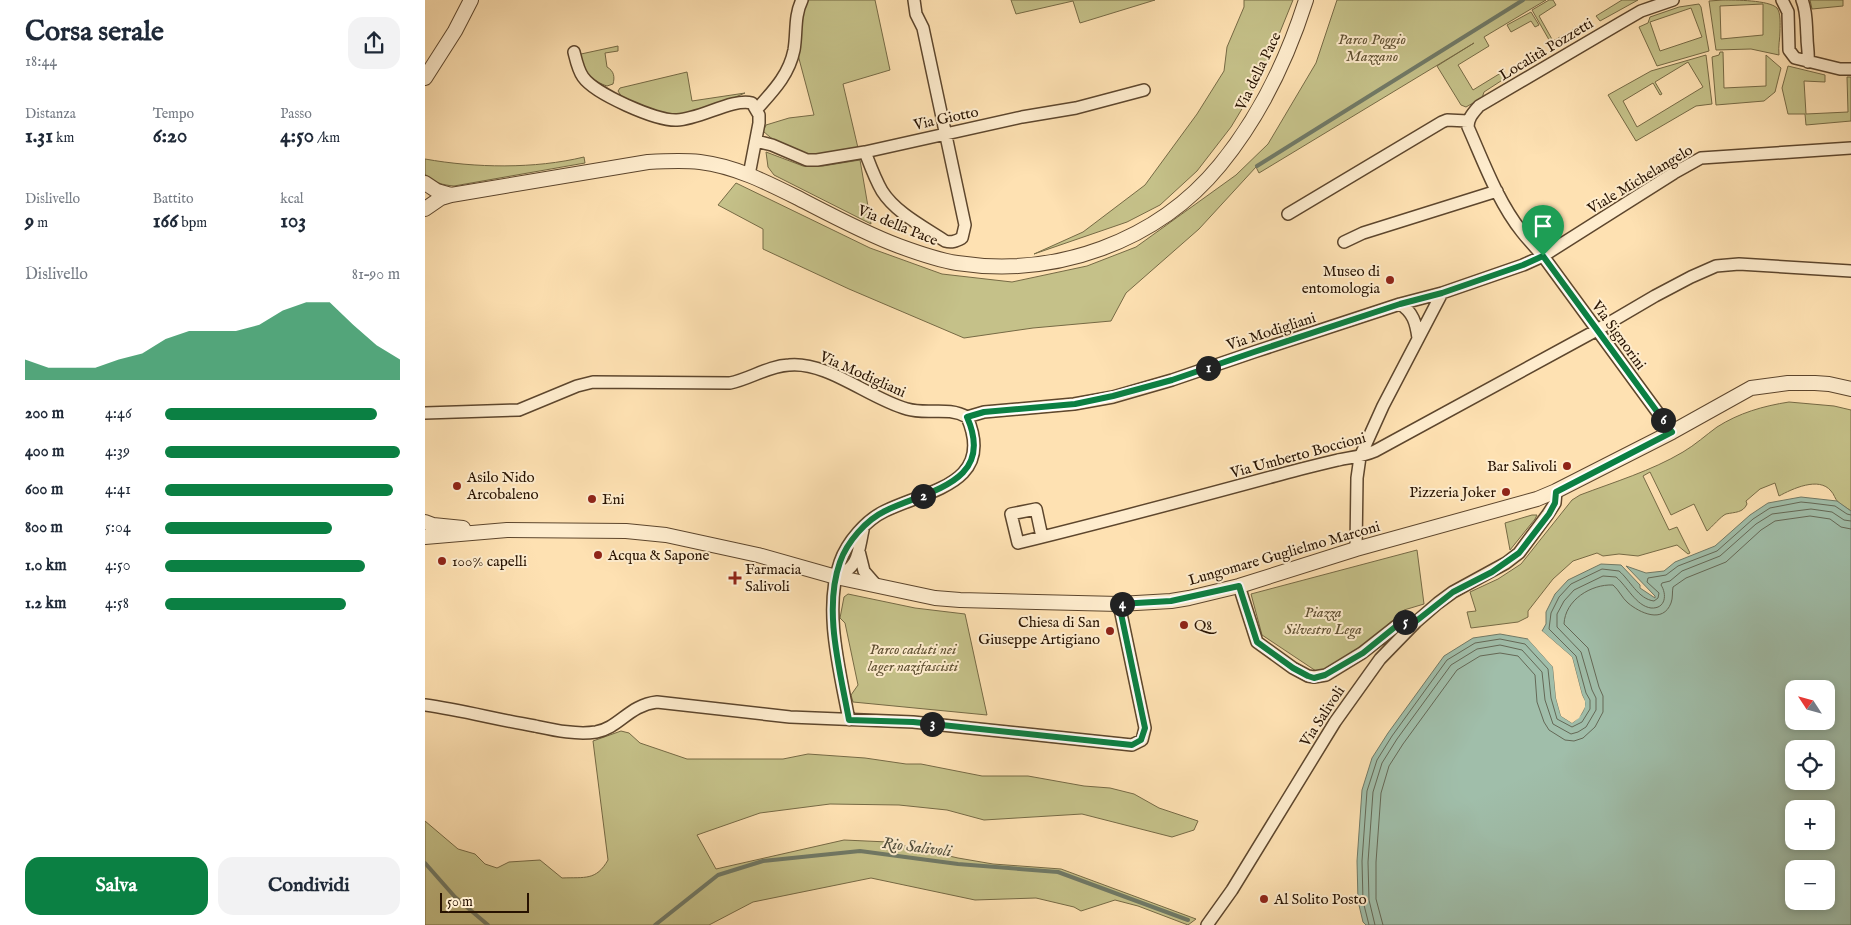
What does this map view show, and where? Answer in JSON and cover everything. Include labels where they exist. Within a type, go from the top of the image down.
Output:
[{"type":"street","points":[[757,109],[786,73],[794,49],[797,14],[802,0]]},
{"type":"street","points":[[865,152],[882,191],[890,201],[905,214],[945,241],[955,242],[962,238],[965,225],[923,28],[916,14],[914,0]]},
{"type":"street","name":"Via della Pace","points":[[426,189],[446,196],[647,162],[702,162],[749,175],[897,245],[955,263],[984,266],[1015,266],[1071,259],[1098,251],[1147,228],[1191,194],[1219,166],[1244,132],[1271,89],[1307,0]]},
{"type":"street","name":"Località Pozzetti","points":[[1468,121],[1479,106],[1621,22],[1641,11],[1673,0]]},
{"type":"street","points":[[1782,0],[1788,12],[1789,50],[1795,58],[1840,69],[1851,69]]},
{"type":"street","points":[[1802,0],[1806,18],[1808,62]]},
{"type":"street","points":[[425,78],[455,31],[469,2]]},
{"type":"street","points":[[574,52],[584,79],[620,101],[654,116],[678,120],[706,114],[736,103],[752,103],[759,115],[749,175]]},
{"type":"street","name":"Via Giotto","points":[[756,142],[772,145],[807,160],[817,160],[865,152],[1022,117],[1077,108],[1144,90]]},
{"type":"street","points":[[1288,214],[1442,122],[1447,120],[1468,121],[1468,127],[1497,191],[1523,233],[1543,256]]},
{"type":"street","name":"Viale Michelangelo","points":[[1400,304],[1442,293],[1523,265],[1543,256],[1701,158],[1851,148]]},
{"type":"street","points":[[1344,242],[1363,233],[1497,191]]},
{"type":"street","points":[[425,209],[446,196]]},
{"type":"street","name":"Via Signorini","points":[[1543,256],[1672,432]]},
{"type":"street","name":"Via Umberto Boccioni","points":[[1042,537],[1192,500],[1310,467],[1360,458],[1597,330],[1662,292],[1691,277],[1722,265],[1773,265],[1851,271]]},
{"type":"street","points":[[1356,549],[1357,478],[1360,458],[1383,406],[1442,293]]},
{"type":"street","points":[[1400,304],[1411,314],[1417,328],[1418,338]]},
{"type":"street","name":"Via Modigliani","points":[[425,413],[519,410],[577,386],[593,382],[730,383],[742,381],[775,367],[794,364],[815,368],[908,410],[958,412],[967,417],[984,412],[1075,404],[1113,396],[1172,380],[1400,304]]},
{"type":"street","name":"Lungomare Guglielmo Marconi","points":[[425,537],[491,531],[618,531],[666,535],[758,555],[836,577],[935,598],[1119,604],[1171,601],[1239,586],[1356,549],[1537,499],[1556,492],[1672,432],[1751,388],[1788,383],[1815,383],[1851,389]]},
{"type":"street","points":[[849,720],[836,648],[833,603],[840,561],[845,550],[873,518],[938,490],[956,480],[965,472],[971,464],[975,446],[967,417]]},
{"type":"street","name":"Via Salivoli","points":[[1207,925],[1232,890],[1354,693],[1380,659],[1415,622],[1453,592],[1492,572],[1519,553],[1549,514],[1555,503],[1556,492]]},
{"type":"street","name":"Lungomare Guglielmo Marconi","points":[[425,522],[433,525],[491,531]]},
{"type":"street","points":[[836,577],[851,568],[859,551],[863,529]]},
{"type":"street","points":[[859,551],[864,571],[877,586]]},
{"type":"street","points":[[1239,586],[1257,642],[1293,668],[1314,678],[1325,675],[1363,653],[1395,627],[1407,621],[1415,622]]},
{"type":"street","points":[[425,705],[548,729],[582,733],[598,732],[637,708],[647,703],[657,702],[790,717],[913,722],[1132,745],[1141,740],[1145,728],[1119,604]]},
{"type":"green space","points":[[809,0],[875,0],[890,70],[843,84],[858,148],[815,157],[808,157],[794,152],[763,131],[766,125],[789,118],[814,115],[798,55],[802,10]]},
{"type":"green space","points":[[1011,0],[1155,0],[1080,23],[1073,1],[1016,14]]},
{"type":"green space","points":[[1244,0],[1293,0],[1263,74],[1231,127],[1197,171],[1160,205],[1127,222],[1034,254],[1083,232],[1145,185],[1197,114],[1224,71],[1227,47],[1244,7]]},
{"type":"green space","name":"Parco Poggio Mazzano","points":[[1337,0],[1546,0],[1484,37],[1489,46],[1458,65],[1473,90],[1504,71],[1507,77],[1484,92],[1482,98],[1466,107],[1461,105],[1437,66],[1474,43],[1259,173],[1256,167],[1199,229],[1126,293],[1111,321],[1033,328],[964,338],[849,289],[763,249],[763,229],[718,205],[736,183],[870,248],[942,274],[1012,282],[1087,266],[1136,247],[1236,175],[1268,144],[1316,63]]},
{"type":"green space","points":[[1549,0],[1553,0],[1556,5],[1539,16],[1553,41],[1585,23],[1588,29],[1562,44],[1560,41],[1552,45],[1532,10]]},
{"type":"green space","points":[[1622,0],[1638,0],[1600,21],[1596,16]]},
{"type":"green space","points":[[1810,0],[1843,0],[1843,6],[1812,9]]},
{"type":"green space","points":[[1709,1],[1751,1],[1767,3],[1777,8],[1780,19],[1779,55],[1751,49],[1716,50]],"holes":[[[1763,4],[1763,35],[1721,39],[1720,6]]]},
{"type":"green space","points":[[1699,4],[1709,51],[1657,66],[1639,27],[1648,23],[1650,17],[1679,7]],"holes":[[[1691,8],[1702,37],[1660,51],[1650,22]]]},
{"type":"green space","points":[[1531,12],[1539,25],[1535,27],[1531,21],[1511,32],[1507,25]]},
{"type":"green space","points":[[618,46],[618,51],[605,53],[607,67],[613,74],[613,84],[607,86],[602,84],[583,70],[580,60],[581,54]]},
{"type":"green space","points":[[1720,52],[1723,52],[1724,88],[1766,86],[1766,55],[1781,68],[1775,92],[1764,101],[1716,105],[1712,57],[1719,55]]},
{"type":"green space","points":[[1706,55],[1712,104],[1696,106],[1636,141],[1608,95],[1651,71]],"holes":[[[1688,62],[1703,87],[1637,127],[1623,101],[1653,83],[1660,95],[1662,94],[1655,82]]]},
{"type":"green space","points":[[1788,66],[1825,75],[1825,82],[1804,81],[1806,114],[1848,112],[1847,77],[1851,77],[1851,121],[1806,125],[1805,114],[1788,114],[1782,88]]},
{"type":"green space","points":[[687,72],[692,101],[745,93],[693,113],[668,114],[654,112],[640,106],[622,97],[618,91],[620,88]]},
{"type":"green space","points":[[766,152],[803,166],[823,166],[860,160],[871,224],[774,175],[768,167]]},
{"type":"green space","points":[[584,157],[585,163],[454,186],[439,183],[425,174],[425,159],[464,164],[505,166],[546,164]]},
{"type":"green space","points":[[1789,402],[1834,406],[1851,410],[1851,511],[1838,502],[1832,492],[1820,484],[1805,485],[1779,496],[1775,483],[1760,489],[1746,501],[1747,504],[1743,509],[1724,515],[1707,531],[1694,504],[1671,515],[1650,472],[1643,476],[1669,530],[1677,527],[1690,553],[1688,554],[1677,545],[1638,556],[1619,554],[1603,556],[1597,553],[1573,561],[1553,579],[1528,611],[1528,617],[1518,622],[1471,628],[1467,612],[1476,611],[1470,592],[1498,579],[1521,564],[1572,500],[1580,495],[1671,459],[1717,427],[1734,418],[1761,408]]},
{"type":"green space","points":[[1537,515],[1510,550],[1505,523]]},
{"type":"green space","name":"Piazza Silvestro Lega","points":[[1417,550],[1424,604],[1404,610],[1360,650],[1319,673],[1262,635],[1251,594]]},
{"type":"green space","name":"Parco caduti nei lager nazifascisti","points":[[848,594],[915,608],[965,614],[987,715],[853,702],[851,695],[858,685],[845,623],[840,618],[844,597]]},
{"type":"green space","points":[[621,731],[629,733],[640,743],[687,759],[783,759],[808,754],[921,764],[982,776],[1028,776],[1084,786],[1110,788],[1134,794],[1159,808],[1198,821],[1194,830],[1172,837],[1082,814],[984,820],[947,810],[899,805],[830,804],[760,813],[697,835],[716,869],[844,840],[888,842],[993,864],[1061,869],[1196,919],[1188,925],[1138,906],[1115,900],[1081,911],[1074,907],[1036,898],[975,900],[871,878],[753,902],[709,925],[425,925],[425,821],[458,849],[475,854],[485,864],[497,868],[509,862],[540,860],[562,878],[583,877],[599,872],[608,860],[593,741]]},
{"type":"water","points":[[1801,497],[1837,501],[1851,511],[1851,925],[1366,925],[1363,922],[1358,901],[1357,861],[1362,790],[1372,758],[1444,656],[1473,638],[1500,634],[1528,639],[1553,667],[1556,698],[1561,716],[1572,723],[1581,714],[1585,703],[1572,657],[1542,631],[1546,624],[1546,612],[1555,594],[1568,580],[1601,564],[1621,565],[1640,585],[1640,588],[1655,598],[1626,566],[1646,573],[1664,571],[1675,562],[1715,546],[1750,515],[1768,503]]},
{"type":"pier","points":[[1542,631],[1572,657],[1585,701],[1585,707],[1579,718],[1572,723],[1561,716],[1556,698],[1553,667],[1528,639],[1530,638],[1555,666],[1558,697],[1563,715],[1572,720],[1583,706],[1583,701],[1579,696],[1569,659],[1541,633]]},
{"type":"waterway","points":[[1257,166],[1523,0]]},
{"type":"waterway","name":"Rio Salivoli","points":[[655,925],[718,875],[763,861],[860,851],[958,864],[1058,872],[1188,920]]},
{"type":"waterway","name":"Rio Salivoli","points":[[425,863],[455,897],[488,925]]},
{"type":"place","name":"Museo di entomologia","points":[[1390,280]]},
{"type":"place","name":"Bar Salivoli","points":[[1567,466]]},
{"type":"place","name":"Asilo Nido Arcobaleno","points":[[457,486]]},
{"type":"place","name":"Pizzeria Joker","points":[[1506,492]]},
{"type":"place","name":"Eni","points":[[592,499]]},
{"type":"place","name":"Acqua & Sapone","points":[[598,555]]},
{"type":"place","name":"100% capelli","points":[[442,561]]},
{"type":"place","name":"Farmacia Salivoli","points":[[735,578]]},
{"type":"place","name":"Q8","points":[[1184,625]]},
{"type":"place","name":"Chiesa di San Giuseppe Artigiano","points":[[1110,631]]},
{"type":"place","name":"Al Solito Posto","points":[[1264,899]]},
{"type":"route","points":[[1543,256],[1672,432],[1556,492],[1555,503],[1549,514],[1519,553],[1506,563],[1453,592],[1415,622],[1407,621],[1402,623],[1363,653],[1325,675],[1314,678],[1293,668],[1257,642],[1239,586],[1171,601],[1119,604],[1145,728],[1141,740],[1132,745],[913,722],[849,720],[836,648],[833,603],[833,593],[840,561],[845,550],[873,518],[938,490],[956,480],[965,472],[971,464],[975,446],[971,425],[967,417],[984,412],[1075,404],[1172,380],[1400,304],[1442,293],[1523,265],[1543,256]]}]
